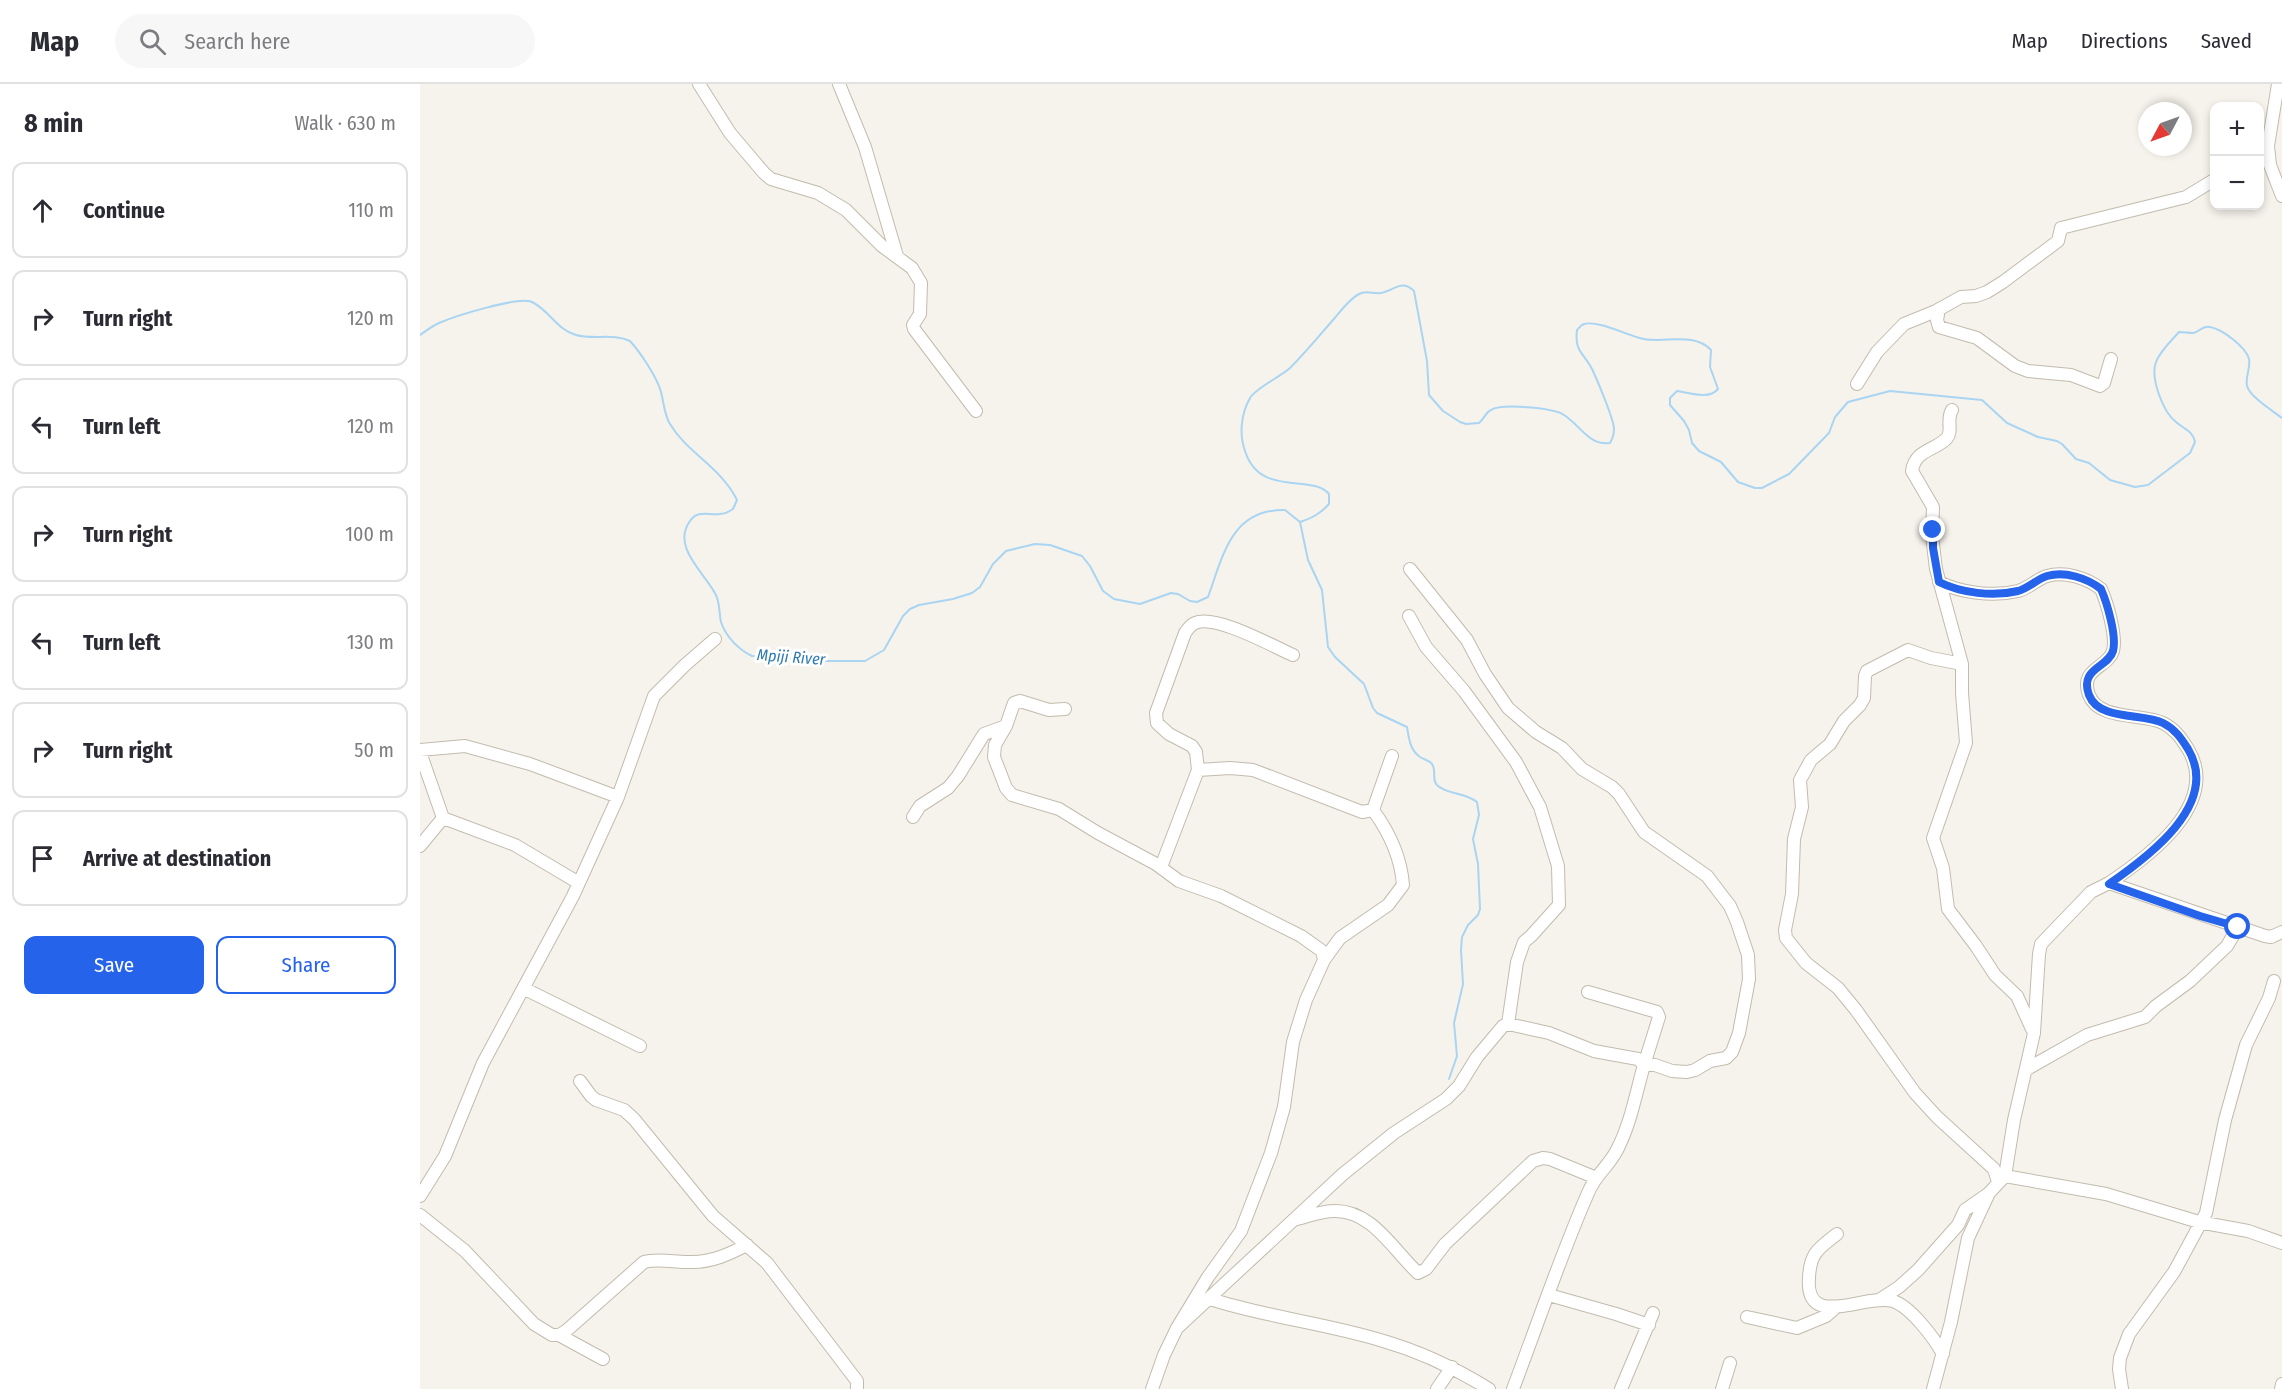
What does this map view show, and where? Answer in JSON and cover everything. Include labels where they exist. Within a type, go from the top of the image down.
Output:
[{"type":"street","points":[[699,84],[730,134],[764,173],[771,179],[818,193],[846,210],[882,246],[912,268],[921,283],[920,314],[913,325],[914,329],[976,411]]},
{"type":"street","points":[[839,84],[865,147],[897,256]]},
{"type":"street","points":[[2278,84],[2264,150],[2282,196]]},
{"type":"street","points":[[1857,384],[1877,352],[1904,324],[1961,297],[1979,295],[2003,282],[2058,241],[2061,228],[2186,197],[2210,182]]},
{"type":"street","points":[[1939,309],[1937,320],[1939,327],[1977,338],[2008,361],[2028,371],[2071,375],[2100,387],[2104,383],[2111,359]]},
{"type":"street","points":[[1952,410],[1948,418],[1950,434],[1919,457],[1912,471],[1933,507],[1933,548],[1939,582],[1947,603],[1962,664],[1966,742],[1933,838],[1943,868],[1948,909],[1995,975],[2017,996],[2034,1033]]},
{"type":"street","points":[[1177,1328],[1343,1174],[1394,1133],[1446,1099],[1459,1086],[1477,1057],[1503,1026],[1508,1024],[1549,1033],[1594,1051],[1638,1059],[1644,1065],[1687,1072],[1710,1061],[1726,1058],[1732,1052],[1739,1033],[1749,980],[1748,956],[1730,906],[1707,876],[1644,832],[1612,787],[1582,769],[1562,748],[1536,732],[1508,708],[1485,674],[1467,640],[1410,569]]},
{"type":"street","points":[[1879,1300],[1899,1287],[1918,1270],[1958,1225],[1965,1210],[1989,1193],[2001,1179],[2034,1033],[2038,954],[2041,944],[2091,892],[2109,884],[2140,863],[2176,827],[2194,795],[2196,777],[2190,752],[2170,726],[2160,721],[2114,713],[2098,706],[2089,695],[2088,680],[2091,674],[2110,657],[2114,648],[2110,617],[2101,589],[2085,580],[2066,575],[2047,576],[2018,591],[2003,593],[1978,593],[1939,582]]},
{"type":"street","points":[[1409,616],[1426,647],[1464,691],[1516,762],[1540,807],[1558,866],[1559,905],[1524,942],[1516,962],[1508,1024]]},
{"type":"street","points":[[1161,867],[1198,770],[1196,752],[1157,723],[1156,713],[1188,627],[1202,621],[1216,623],[1293,655]]},
{"type":"street","points":[[420,1196],[445,1156],[483,1063],[525,989],[579,883],[618,797],[654,696],[715,639]]},
{"type":"street","points":[[1962,664],[1931,658],[1908,650],[1868,671],[1865,676],[1864,698],[1844,722],[1830,744],[1811,760],[1800,780],[1802,807],[1794,839],[1792,894],[1785,930],[1786,938],[1806,963],[1838,988],[1855,1008],[1915,1093],[1937,1117],[1994,1169],[2001,1179],[2106,1194],[2199,1222],[2248,1231],[2282,1243]]},
{"type":"street","points":[[1065,709],[1049,710],[1020,701],[1014,703],[1006,726],[995,745],[994,757],[1006,788],[1012,795],[1059,809],[1161,867],[1179,880],[1221,896],[1301,936],[1322,951],[1324,960]]},
{"type":"street","points":[[913,818],[920,806],[948,788],[984,734],[1006,726]]},
{"type":"street","points":[[443,818],[420,751],[465,746],[530,764],[618,797]]},
{"type":"street","points":[[1372,810],[1392,756]]},
{"type":"street","points":[[1198,770],[1230,768],[1253,770],[1362,812],[1372,810]]},
{"type":"street","points":[[1152,1389],[1177,1328],[1208,1277],[1241,1231],[1271,1153],[1284,1107],[1293,1042],[1306,1000],[1324,960],[1340,938],[1388,905],[1403,885],[1402,871],[1387,829],[1372,810]]},
{"type":"street","points":[[443,818],[515,844],[579,883]]},
{"type":"street","points":[[420,846],[443,818]]},
{"type":"street","points":[[2109,884],[2265,936],[2271,937],[2282,932]]},
{"type":"street","points":[[2027,1069],[2087,1035],[2145,1017],[2212,960],[2229,943],[2238,927]]},
{"type":"street","points":[[2122,1389],[2120,1358],[2129,1334],[2174,1272],[2208,1207],[2225,1120],[2246,1045],[2274,981]]},
{"type":"street","points":[[525,989],[639,1046]]},
{"type":"street","points":[[1513,1389],[1549,1295],[1560,1259],[1594,1177],[1610,1163],[1628,1124],[1659,1017],[1658,1012],[1588,992]]},
{"type":"street","points":[[580,1081],[596,1100],[624,1110],[713,1215],[766,1263],[857,1381],[856,1389]]},
{"type":"street","points":[[1297,1219],[1335,1211],[1359,1216],[1371,1223],[1418,1273],[1426,1269],[1445,1244],[1533,1161],[1543,1158],[1550,1159],[1594,1177]]},
{"type":"street","points":[[1933,1389],[1961,1277],[1968,1238],[1989,1193]]},
{"type":"street","points":[[420,1215],[465,1251],[534,1324],[603,1359]]},
{"type":"street","points":[[1837,1234],[1812,1256],[1809,1297],[1817,1303],[1835,1308],[1879,1300],[1893,1301],[1902,1306],[1933,1337],[1943,1354]]},
{"type":"street","points":[[559,1335],[633,1269],[644,1262],[654,1260],[690,1263],[707,1261],[727,1256],[747,1245]]},
{"type":"street","points":[[1549,1295],[1651,1319],[1621,1389]]},
{"type":"street","points":[[1210,1299],[1248,1311],[1380,1340],[1452,1367],[1489,1389]]},
{"type":"street","points":[[1747,1317],[1797,1328],[1826,1316],[1835,1308]]},
{"type":"street","points":[[1722,1389],[1730,1364]]},
{"type":"street","points":[[1437,1389],[1452,1367]]},
{"type":"street","points":[[2281,1389],[2282,1384]]},
{"type":"waterway","points":[[1300,522],[1316,515],[1326,507],[1329,504],[1329,494],[1321,488],[1310,485],[1273,480],[1262,475],[1252,465],[1242,438],[1243,417],[1247,404],[1257,390],[1290,368],[1355,296],[1364,292],[1381,293],[1398,286],[1406,286],[1414,291],[1427,361],[1429,395],[1443,411],[1466,424],[1479,423],[1489,411],[1497,408],[1539,408],[1558,412],[1570,419],[1590,438],[1610,443],[1614,435],[1613,424],[1593,371],[1577,344],[1577,330],[1584,324],[1590,323],[1644,339],[1679,339],[1696,341],[1704,345],[1711,350],[1710,367],[1718,389],[1704,395],[1677,391],[1670,398],[1670,405],[1684,421],[1692,443],[1699,451],[1721,462],[1738,482],[1755,488],[1762,488],[1789,474],[1829,433],[1835,417],[1848,402],[1890,391],[1982,400],[2007,423],[2038,437],[2057,441],[2076,459],[2089,463],[2110,480],[2135,487],[2148,485],[2190,453],[2195,442],[2190,433],[2171,417],[2162,403],[2156,385],[2156,362],[2179,332],[2193,333],[2207,327],[2215,328],[2239,344],[2249,359],[2247,383],[2249,390],[2282,418]]},
{"type":"waterway","name":"Mpiji River","points":[[420,335],[436,324],[458,316],[501,304],[525,301],[532,302],[564,329],[576,335],[617,337],[630,341],[656,379],[670,424],[686,444],[722,478],[737,500],[733,509],[722,514],[700,514],[693,517],[685,531],[684,540],[692,559],[716,595],[721,622],[726,633],[738,647],[752,656],[824,661],[865,661],[884,650],[903,616],[910,609],[972,593],[980,587],[993,564],[1006,551],[1035,544],[1050,545],[1082,556],[1103,591],[1114,599],[1140,604],[1171,593],[1197,602],[1208,597],[1232,538],[1252,517],[1285,510],[1300,522]]},
{"type":"waterway","points":[[1300,522],[1308,560],[1322,590],[1328,647],[1335,657],[1364,684],[1377,713],[1407,727],[1410,744],[1414,751],[1432,764],[1436,784],[1442,789],[1477,802],[1479,815],[1473,839],[1478,864],[1480,909],[1462,937],[1463,984],[1454,1023],[1457,1056],[1449,1079]]},
{"type":"route","points":[[1933,530],[1933,548],[1939,582],[1948,586],[1978,593],[2003,593],[2026,588],[2047,576],[2066,575],[2093,583],[2101,589],[2107,603],[2114,648],[2110,657],[2094,669],[2088,680],[2089,695],[2093,703],[2124,716],[2160,721],[2170,726],[2190,752],[2196,777],[2194,795],[2176,827],[2140,863],[2109,884],[2238,927]]}]
